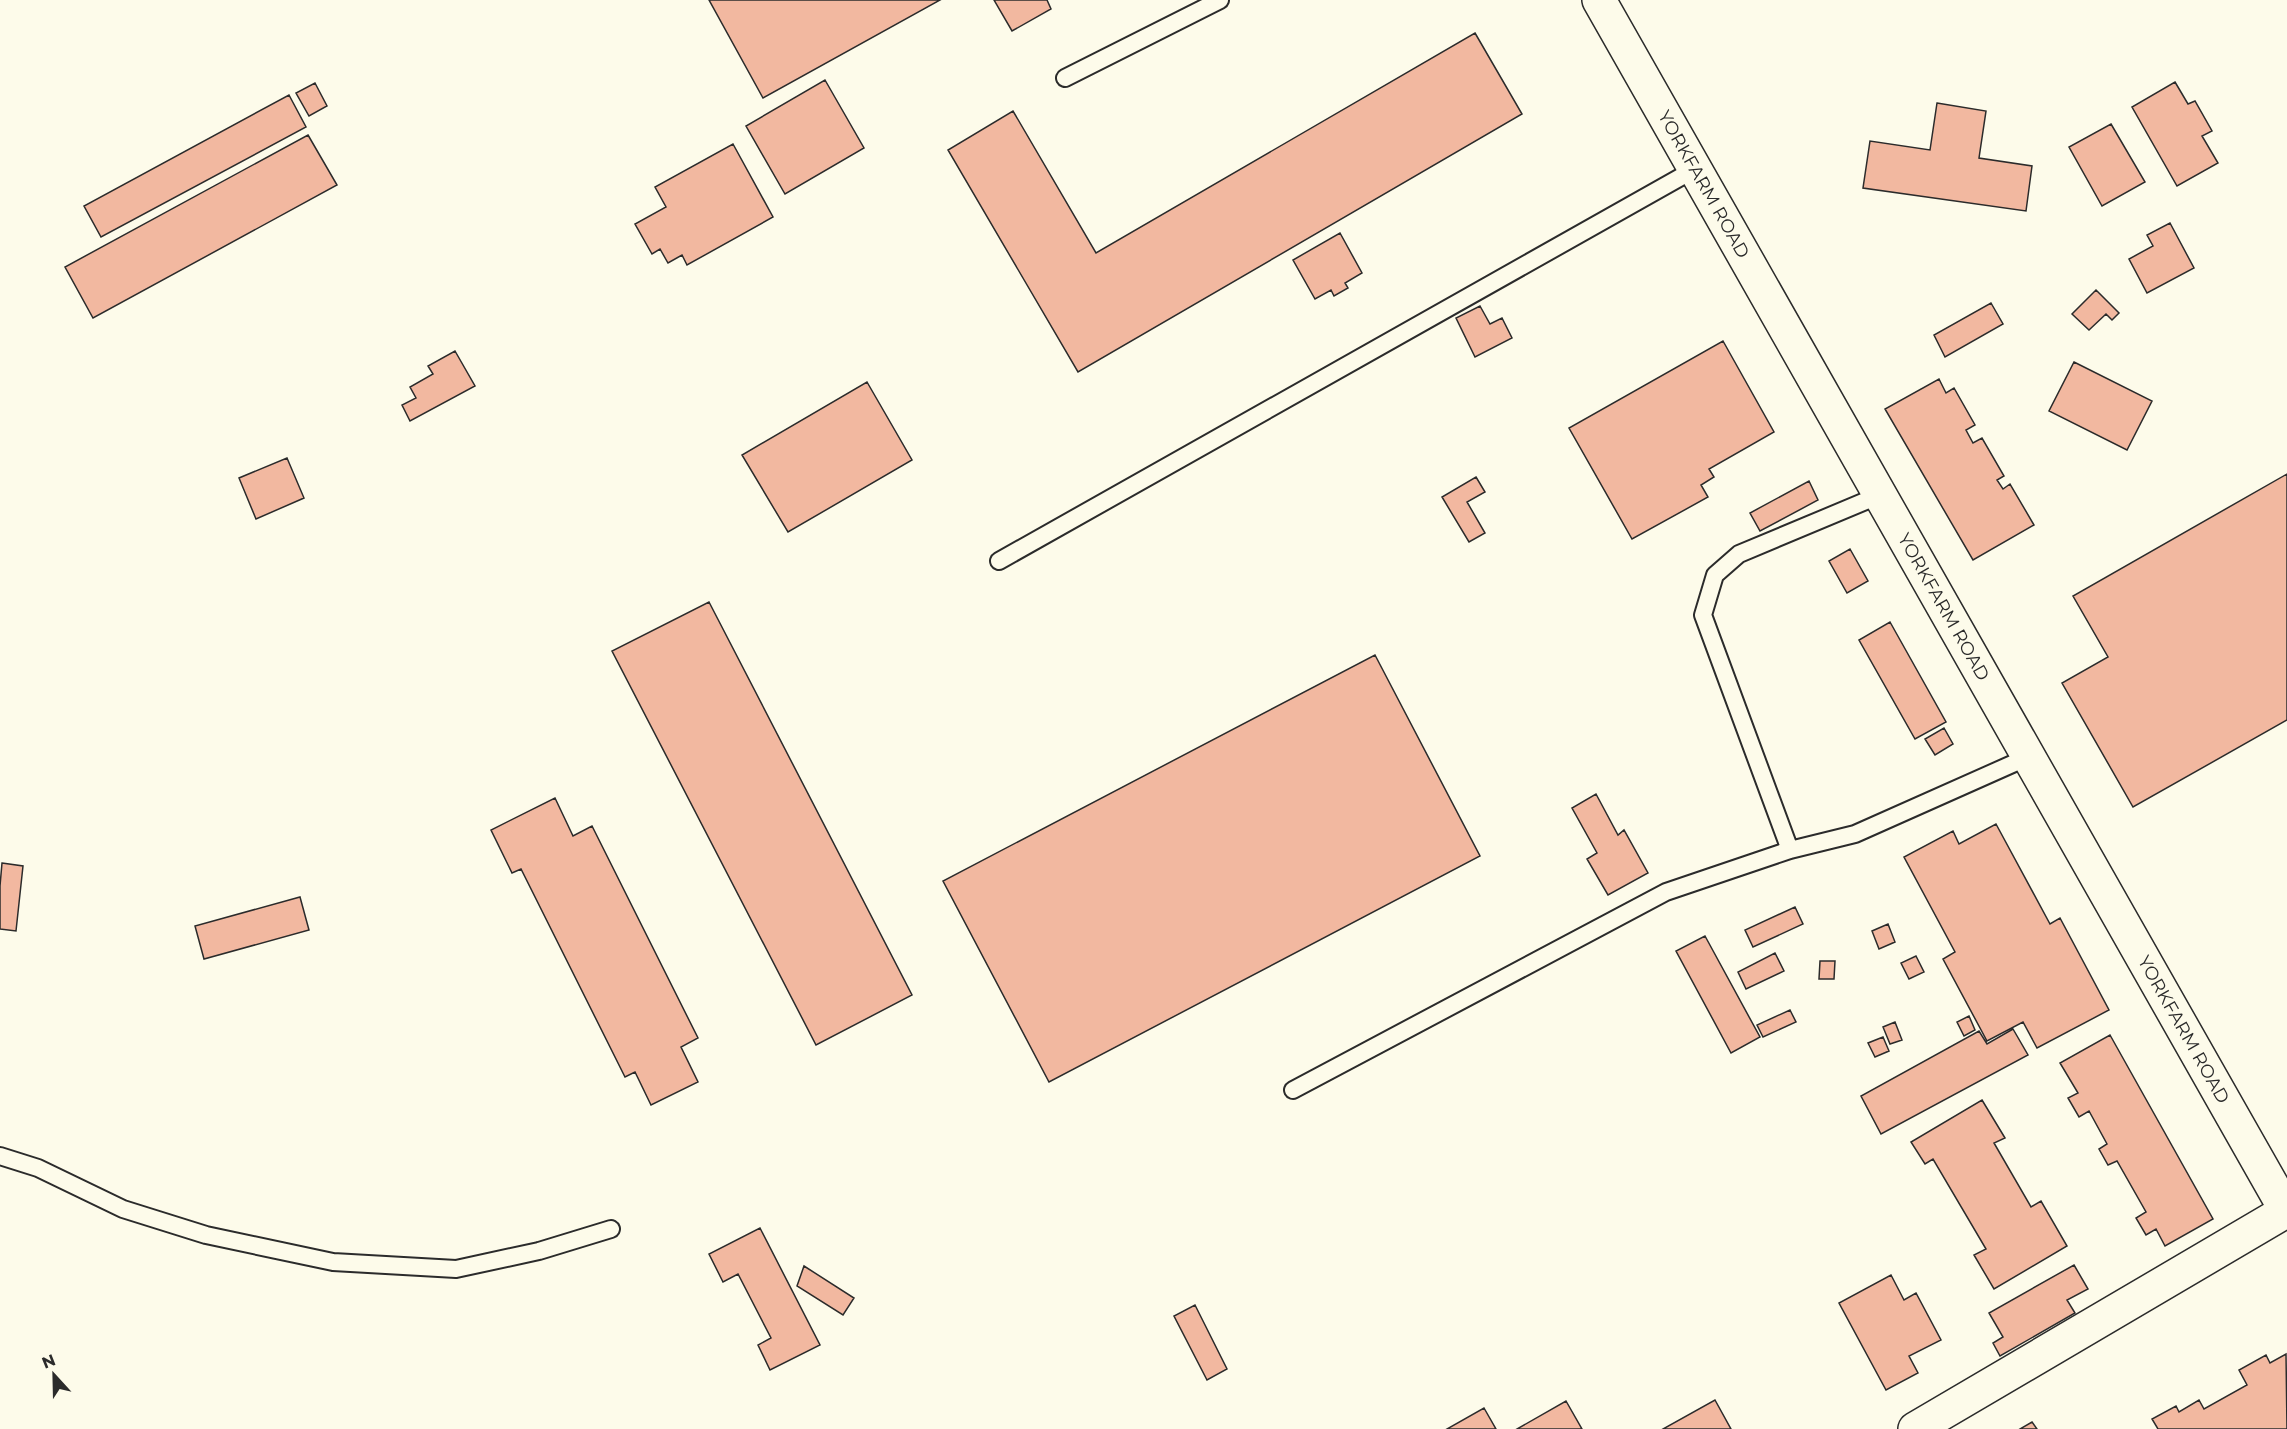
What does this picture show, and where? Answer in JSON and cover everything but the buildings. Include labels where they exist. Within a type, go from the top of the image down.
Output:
[{"type":"street","name":"YORKFARM ROAD","points":[[1599,0],[2287,1212]]},
{"type":"street","points":[[1915,1429],[2287,1212]]},
{"type":"lane","points":[[1065,78],[1220,0]]},
{"type":"lane","points":[[999,561],[1695,169]]},
{"type":"lane","points":[[1790,850],[1703,615],[1714,575],[1739,554],[1880,495]]},
{"type":"lane","points":[[1293,1090],[1666,892],[1790,850],[1855,834],[2028,757]]},
{"type":"lane","points":[[0,1156],[38,1168],[133,1212],[206,1235],[333,1262],[456,1269],[539,1251],[611,1229]]}]
